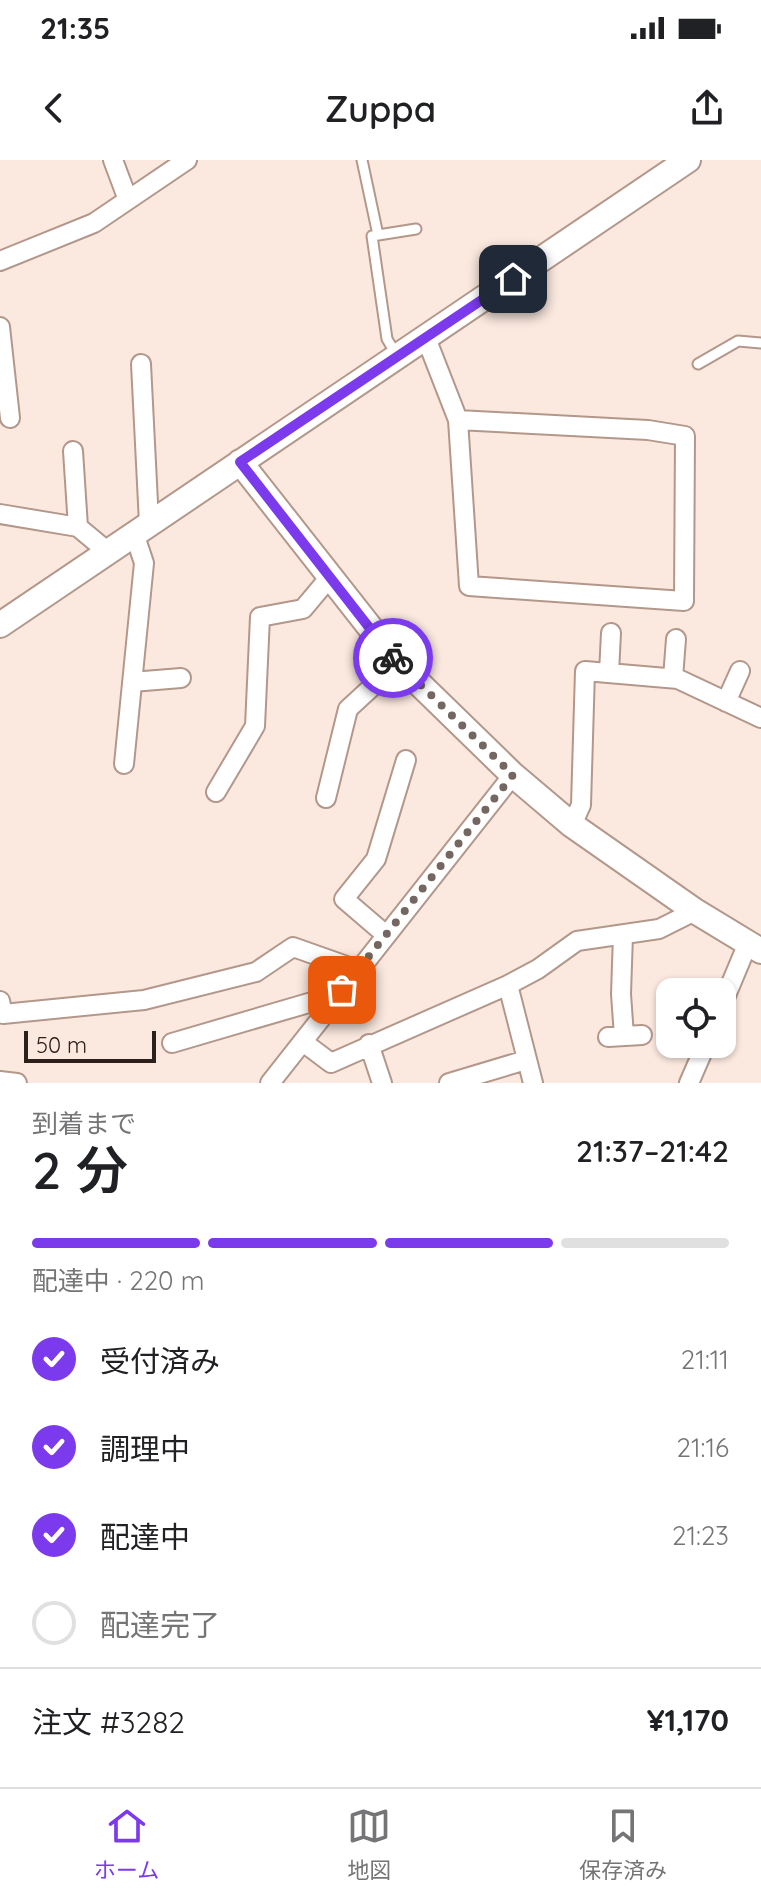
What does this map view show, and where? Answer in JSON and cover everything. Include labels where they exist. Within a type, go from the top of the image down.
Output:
[{"type":"street","points":[[113,160],[128,200]]},
{"type":"street","points":[[0,261],[94,223],[187,160]]},
{"type":"street","points":[[0,625],[688,160]]},
{"type":"street","points":[[0,327],[4,341],[10,418]]},
{"type":"street","points":[[426,338],[458,420],[469,586],[684,601],[685,436],[648,430],[458,420]]},
{"type":"street","points":[[124,764],[144,563],[141,364]]},
{"type":"street","points":[[73,451],[78,527]]},
{"type":"street","points":[[240,462],[398,663],[513,775],[572,825],[695,911],[755,947],[736,980]]},
{"type":"street","points":[[0,514],[78,527],[108,552]]},
{"type":"street","points":[[216,792],[255,726],[260,617],[303,609],[329,578]]},
{"type":"street","points":[[609,673],[611,633]]},
{"type":"street","points":[[673,678],[676,639]]},
{"type":"street","points":[[326,798],[348,709],[398,663]]},
{"type":"street","points":[[572,825],[581,805],[585,671],[673,678],[761,718]]},
{"type":"street","points":[[726,702],[740,671]]},
{"type":"street","points":[[132,682],[181,678]]},
{"type":"street","points":[[386,935],[344,899],[376,859],[406,760]]},
{"type":"street","points":[[271,1083],[513,775]]},
{"type":"street","points":[[303,1042],[331,1063],[508,985],[538,969],[577,941],[659,929],[695,911]]},
{"type":"street","points":[[623,935],[621,994],[625,1036]]},
{"type":"street","points":[[0,1001],[3,1014],[144,1000],[256,972],[293,947],[358,970]]},
{"type":"street","points":[[508,985],[533,1083]]},
{"type":"street","points":[[172,1043],[312,1002],[327,1010]]},
{"type":"street","points":[[369,1044],[382,1083]]},
{"type":"street","points":[[689,1083],[700,1058]]},
{"type":"street","points":[[449,1083],[526,1060]]},
{"type":"street","points":[[0,1081],[17,1083]]},
{"type":"lane","points":[[362,160],[378,235]]},
{"type":"lane","points":[[398,357],[387,339],[372,236],[416,229]]},
{"type":"lane","points":[[698,364],[738,341],[761,343]]},
{"type":"way so far","points":[[342,990],[513,775],[393,658]]},
{"type":"route","points":[[393,658],[240,462],[513,279]]}]
